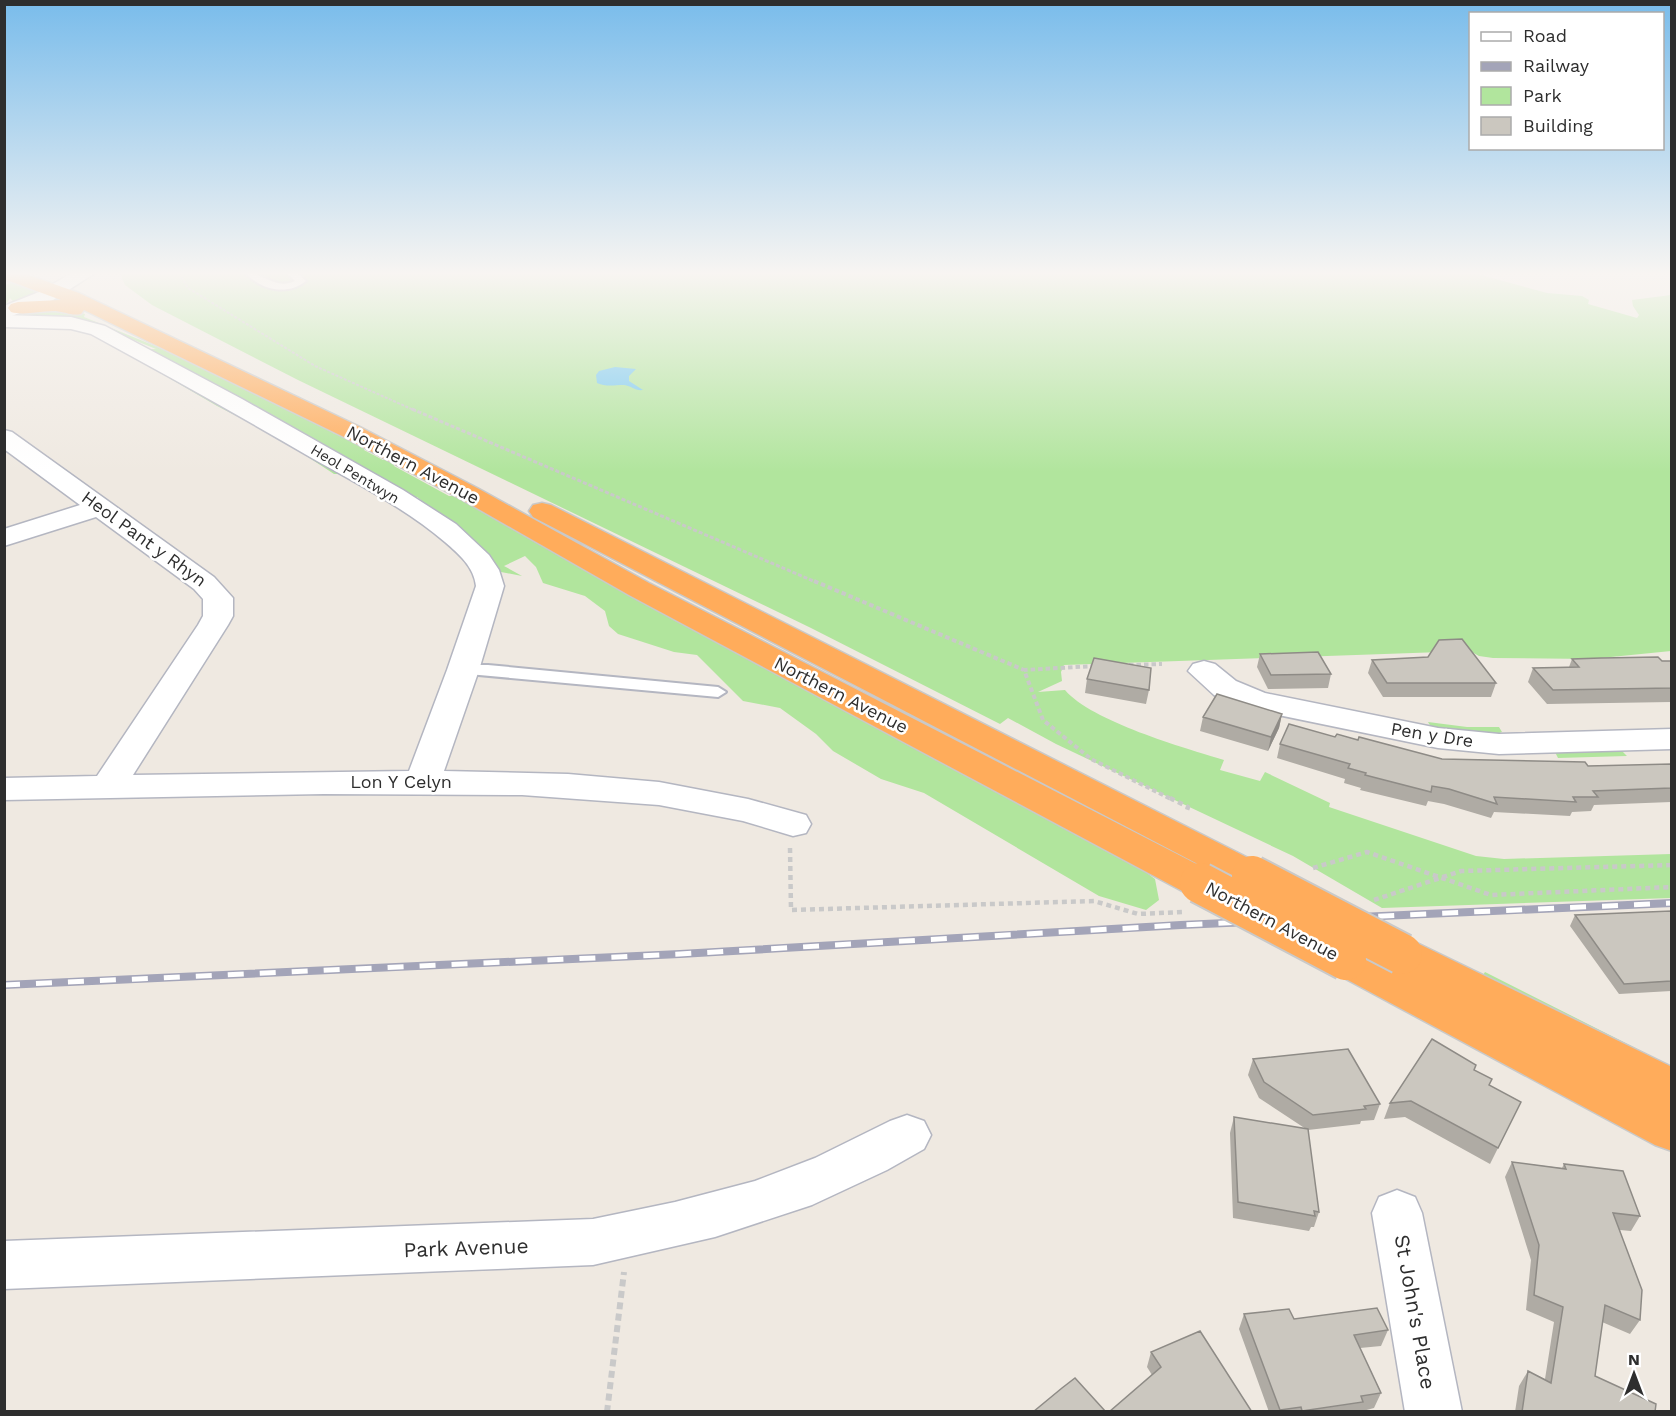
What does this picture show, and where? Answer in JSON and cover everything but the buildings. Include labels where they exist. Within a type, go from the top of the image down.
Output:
[{"type":"highway","name":"Northern Avenue","points":[[182,339],[470,494],[1192,897],[1346,960],[1671,1131]]},
{"type":"highway","name":"Northern Avenue","points":[[184,339],[1671,1089]]},
{"type":"street","name":"Heol Pentwyn","points":[[115,339],[245,410],[440,525],[486,568],[491,579],[463,670],[422,782]]},
{"type":"street","name":"Heol Pant y Rhyn","points":[[4,437],[204,583],[218,598],[218,615],[213,625],[108,788]]},
{"type":"street","points":[[4,538],[100,507]]},
{"type":"street","name":"Pen y Dre","points":[[1204,671],[1225,688],[1256,701],[1438,738],[1499,744],[1671,739]]},
{"type":"street","name":"Lon Y Celyn","points":[[4,789],[422,782],[573,785],[668,793],[707,799],[792,835]]},
{"type":"street","name":"Park Avenue","points":[[4,1265],[593,1242],[716,1216],[797,1189],[867,1158],[907,1135]]},
{"type":"street","name":"St John's Place","points":[[1397,1213],[1434,1412]]},
{"type":"lane","points":[[463,670],[488,670],[718,692]]},
{"type":"path","points":[[271,339],[315,366],[538,464],[1024,670],[1105,666]]},
{"type":"path","points":[[1128,665],[1162,664]]},
{"type":"path","points":[[1024,670],[1043,720],[1091,759],[1188,807],[1184,819]]},
{"type":"path","points":[[792,835],[791,910],[1094,901],[1138,914],[1192,897]]},
{"type":"path","points":[[1305,871],[1367,852],[1491,895],[1671,887]]},
{"type":"path","points":[[1369,902],[1461,872],[1671,865]]},
{"type":"path","points":[[607,1412],[624,1269],[625,1237]]},
{"type":"green space","points":[[122,339],[156,349],[132,339],[138,339],[175,354],[308,414],[306,420],[314,419],[333,433],[365,445],[364,450],[383,460],[393,460],[394,466],[449,496],[456,496],[585,568],[1113,848],[1155,879],[1159,900],[1146,910],[1099,896],[924,793],[881,779],[833,751],[816,734],[780,708],[743,701],[697,655],[674,652],[618,634],[609,626],[605,611],[585,596],[543,583],[536,567],[525,556],[504,566],[522,576],[501,572],[428,529],[422,501],[417,497],[402,498],[343,474],[334,474],[276,436],[217,406],[135,358]]},
{"type":"green space","points":[[218,339],[1671,339],[1671,651],[1591,659],[1493,658],[1479,656],[1470,651],[1064,665],[1061,672],[1062,681],[1038,692],[1065,690],[1095,712],[1116,723],[1224,760],[1220,770],[1260,781],[1265,772],[1330,803],[1329,807],[1476,856],[1504,859],[1671,854],[1671,898],[1382,908],[1293,856],[1056,744],[1008,718],[1000,724],[811,628],[298,380]]},
{"type":"green space","points":[[1428,722],[1467,727],[1499,727],[1502,732],[1487,735],[1468,734],[1431,727]]},
{"type":"green space","points":[[1554,750],[1621,750],[1627,756],[1558,758]]},
{"type":"green space","points":[[1485,972],[1671,1066],[1671,1070],[1483,975]]},
{"type":"water","points":[[615,367],[636,369],[629,376],[629,381],[643,390],[624,385],[597,383],[596,375],[599,371]]},
{"type":"railway","points":[[4,985],[680,954],[1181,925],[1672,903]]}]
